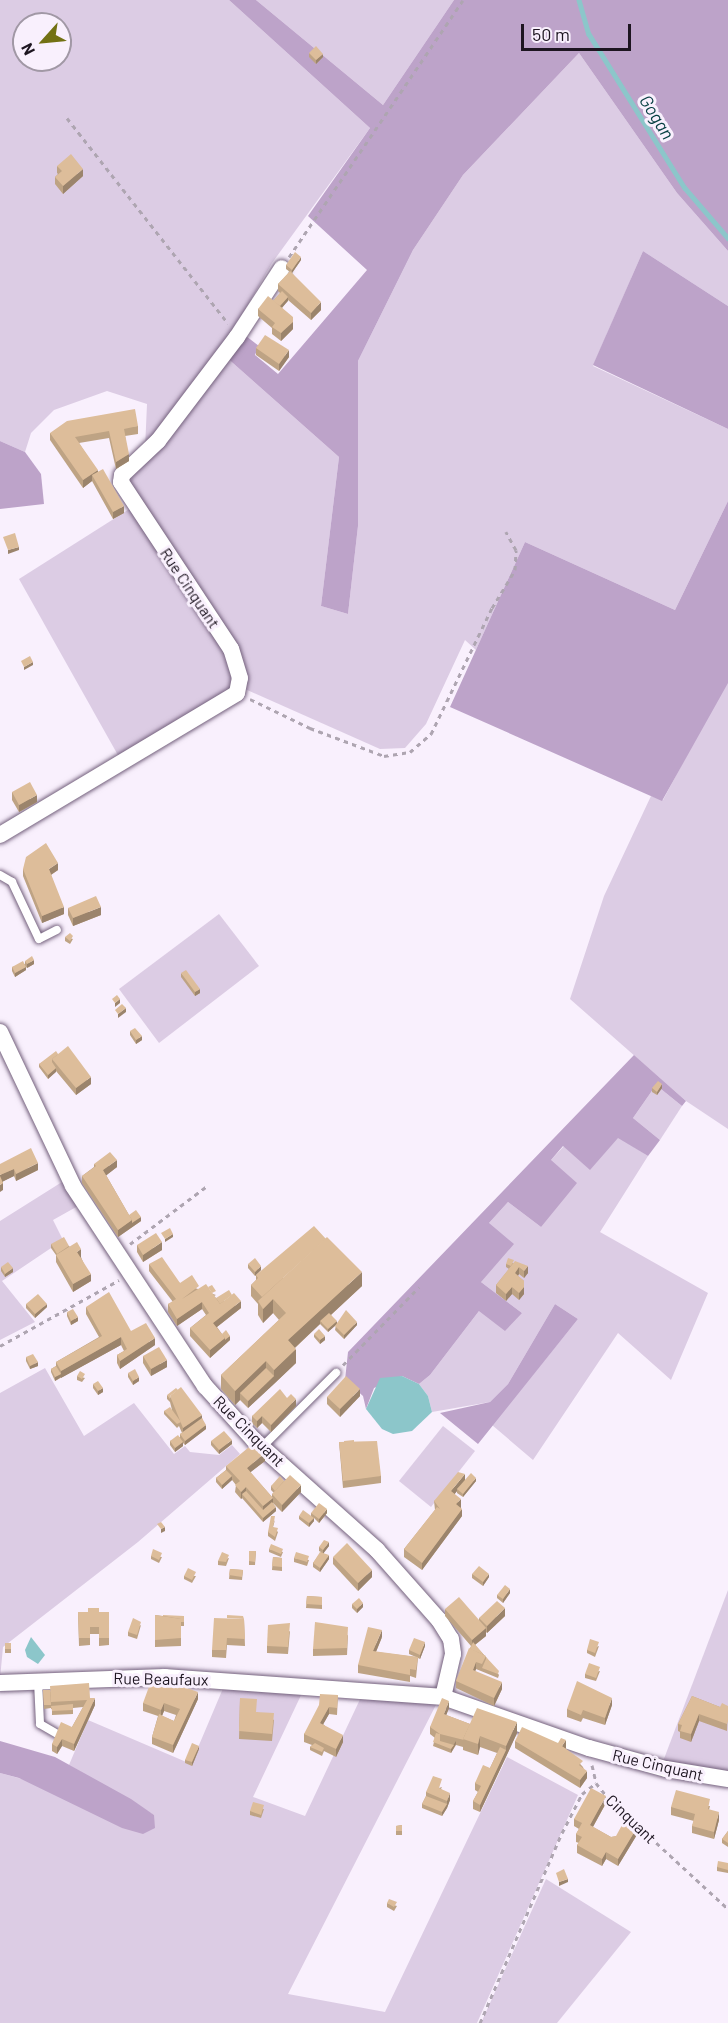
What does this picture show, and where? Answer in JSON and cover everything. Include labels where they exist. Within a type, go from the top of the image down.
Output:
[{"type":"street","name":"Rue Cinquant","points":[[237,693],[240,678],[231,649],[121,482],[122,475],[158,441],[237,337],[282,268]]},
{"type":"street","points":[[0,835],[237,693]]},
{"type":"street","name":"Rue Cinquant","points":[[0,1032],[73,1186],[130,1275],[206,1386],[262,1447],[369,1542],[439,1620],[451,1640],[453,1654],[443,1697]]},
{"type":"street","name":"Rue Beaufaux","points":[[0,1683],[165,1677],[443,1697]]},
{"type":"street","points":[[443,1697],[589,1748]]},
{"type":"street","name":"Rue Cinquant","points":[[589,1748],[666,1769],[728,1779]]},
{"type":"lane","points":[[0,876],[12,882],[39,939],[57,930]]},
{"type":"lane","points":[[262,1447],[336,1372]]},
{"type":"lane","points":[[38,1681],[40,1724],[57,1734]]},
{"type":"path","points":[[282,268],[463,0]]},
{"type":"path","points":[[67,118],[237,337]]},
{"type":"path","points":[[237,693],[310,728],[384,756],[411,752],[431,734],[492,608],[515,570],[516,550],[506,532]]},
{"type":"path","points":[[120,1257],[146,1230],[207,1186]]},
{"type":"path","points":[[0,1346],[130,1275]]},
{"type":"path","points":[[336,1372],[419,1287]]},
{"type":"path","name":"Cinquant","points":[[589,1748],[596,1783],[728,1909]]},
{"type":"path","points":[[480,2023],[562,1833],[582,1794],[596,1783]]},
{"type":"shaded area","points":[[0,0],[229,0],[370,128],[272,263],[235,327],[145,449],[147,404],[107,391],[54,410],[31,433],[25,452],[0,441]]},
{"type":"shaded area","points":[[229,0],[256,0],[383,105],[454,0],[728,0],[728,251],[677,193],[579,53],[463,175],[413,250],[358,361],[358,526],[348,614],[321,606],[339,457],[225,356],[242,333],[259,346],[255,355],[278,374],[367,270],[308,216],[370,128]]},
{"type":"shaded area","points":[[256,0],[454,0],[383,105]]},
{"type":"shaded area","points":[[579,53],[677,193],[728,251],[728,306],[643,251],[593,366],[728,429],[728,501],[675,610],[525,542],[476,650],[465,640],[426,724],[405,748],[380,749],[245,689],[130,485],[132,477],[225,356],[339,457],[321,606],[348,614],[358,526],[358,361],[413,250],[463,175]]},
{"type":"shaded area","points":[[643,251],[728,306],[728,429],[593,365]]},
{"type":"shaded area","points":[[0,441],[25,452],[41,474],[44,504],[0,509]]},
{"type":"shaded area","points":[[728,501],[728,683],[662,801],[450,707],[525,542],[675,610]]},
{"type":"shaded area","points":[[131,508],[236,672],[232,690],[119,757],[19,579]]},
{"type":"shaded area","points":[[726,682],[728,683],[728,1129],[686,1101],[570,999],[604,896],[651,796],[663,800]]},
{"type":"shaded area","points":[[219,914],[259,966],[159,1043],[119,989]]},
{"type":"shaded area","points":[[634,1055],[686,1101],[682,1106],[656,1085],[633,1118],[660,1140],[648,1156],[618,1138],[590,1170],[563,1146],[551,1160],[577,1183],[541,1227],[508,1202],[489,1223],[514,1244],[481,1282],[522,1313],[505,1331],[479,1311],[430,1375],[419,1384],[402,1376],[374,1388],[366,1409],[363,1396],[345,1380],[348,1352]]},
{"type":"shaded area","points":[[656,1085],[682,1106],[660,1140],[633,1118]]},
{"type":"shaded area","points":[[618,1137],[648,1156],[600,1232],[708,1293],[671,1380],[618,1333],[533,1460],[492,1425],[578,1319],[555,1304],[508,1384],[490,1402],[432,1412],[428,1396],[419,1384],[430,1375],[479,1311],[522,1313],[481,1282],[489,1223],[508,1202],[541,1227],[551,1160],[564,1146]]},
{"type":"shaded area","points":[[62,1182],[78,1206],[53,1220],[63,1240],[2,1281],[35,1322],[0,1340],[0,1221]]},
{"type":"shaded area","points":[[555,1304],[578,1319],[478,1444],[440,1413],[490,1402],[508,1384]]},
{"type":"shaded area","points":[[45,1368],[84,1436],[134,1403],[174,1454],[185,1446],[190,1452],[219,1455],[232,1445],[240,1454],[138,1542],[3,1647],[0,1679],[0,1393]]},
{"type":"shaded area","points":[[443,1426],[475,1451],[431,1507],[399,1481]]},
{"type":"shaded area","points":[[728,1590],[728,1772],[662,1764]]},
{"type":"shaded area","points":[[224,1686],[303,1691],[253,1797],[305,1816],[363,1693],[439,1699],[288,1994],[385,2012],[507,1757],[578,1795],[477,2023],[0,2023],[0,1773],[154,1815],[69,1765],[88,1720],[191,1764]]},
{"type":"shaded area","points":[[0,1741],[55,1757],[131,1799],[154,1815],[155,1828],[143,1834],[122,1828],[19,1778],[0,1773]]},
{"type":"shaded area","points":[[546,1879],[631,1932],[557,2023],[481,2023]]},
{"type":"water","points":[[402,1376],[419,1384],[428,1396],[432,1412],[412,1431],[393,1434],[382,1429],[366,1409],[380,1378]]},
{"type":"water","points":[[31,1637],[45,1655],[38,1664],[27,1657],[25,1650]]},
{"type":"building","points":[[316,46],[323,54],[316,60],[309,53]]},
{"type":"building","points":[[71,154],[83,169],[63,186],[55,177],[62,171],[57,166]]},
{"type":"building","points":[[295,252],[301,257],[292,270],[286,265]]},
{"type":"building","points":[[290,271],[321,302],[311,313],[278,284]]},
{"type":"building","points":[[282,291],[288,297],[280,306],[273,301]]},
{"type":"building","points":[[268,296],[293,317],[293,322],[281,333],[272,327],[275,323],[258,309]]},
{"type":"building","points":[[265,335],[289,350],[279,364],[256,348]]},
{"type":"building","points":[[135,409],[138,426],[124,429],[129,454],[116,462],[109,431],[75,437],[98,470],[83,480],[50,433],[67,421]]},
{"type":"building","points":[[103,469],[124,506],[113,512],[92,475]]},
{"type":"building","points":[[15,533],[19,547],[8,550],[3,537]]},
{"type":"building","points":[[30,656],[33,662],[24,667],[21,661]]},
{"type":"building","points":[[30,782],[37,795],[19,805],[12,792]]},
{"type":"building","points":[[46,843],[58,863],[49,869],[64,907],[42,916],[23,869],[26,857]]},
{"type":"building","points":[[96,896],[101,907],[73,918],[68,908]]},
{"type":"building","points":[[70,933],[73,936],[70,941],[65,937]]},
{"type":"building","points":[[32,956],[34,960],[27,964],[25,961]]},
{"type":"building","points":[[23,961],[26,967],[15,973],[12,967]]},
{"type":"building","points":[[186,970],[200,989],[195,992],[181,973]]},
{"type":"building","points":[[117,995],[120,999],[115,1003],[112,999]]},
{"type":"building","points":[[122,1004],[126,1008],[118,1014],[115,1010]]},
{"type":"building","points":[[135,1028],[142,1036],[136,1040],[130,1031]]},
{"type":"building","points":[[68,1046],[91,1077],[76,1088],[52,1059]]},
{"type":"building","points":[[56,1051],[58,1054],[52,1062],[56,1068],[48,1075],[39,1064]]},
{"type":"building","points":[[658,1081],[662,1084],[657,1092],[652,1088]]},
{"type":"building","points":[[31,1148],[38,1163],[16,1174],[14,1169],[0,1175],[0,1164]]},
{"type":"building","points":[[110,1152],[117,1160],[103,1170],[132,1220],[118,1230],[82,1176]]},
{"type":"building","points":[[136,1210],[141,1217],[132,1223],[129,1215]]},
{"type":"building","points":[[314,1226],[326,1239],[262,1297],[251,1285],[258,1278],[256,1275]]},
{"type":"building","points":[[170,1228],[173,1234],[165,1239],[161,1233]]},
{"type":"building","points":[[156,1233],[162,1242],[143,1255],[137,1245]]},
{"type":"building","points":[[64,1237],[69,1246],[57,1254],[51,1244]]},
{"type":"building","points":[[327,1237],[362,1272],[288,1340],[296,1349],[274,1370],[266,1361],[235,1391],[221,1375],[286,1313],[273,1299],[263,1309],[258,1301]]},
{"type":"building","points":[[77,1242],[81,1249],[77,1252],[91,1274],[73,1284],[56,1255]]},
{"type":"building","points":[[162,1257],[180,1283],[192,1275],[199,1286],[182,1299],[206,1284],[220,1304],[234,1293],[241,1301],[213,1323],[225,1338],[210,1350],[190,1328],[209,1313],[202,1302],[177,1319],[168,1304],[176,1299],[149,1264]]},
{"type":"building","points":[[255,1258],[261,1266],[255,1272],[248,1264]]},
{"type":"building","points":[[508,1258],[514,1260],[511,1266],[506,1264]]},
{"type":"building","points":[[515,1261],[528,1266],[524,1271],[519,1267],[515,1273],[524,1281],[524,1287],[519,1293],[512,1287],[506,1294],[496,1285]]},
{"type":"building","points":[[8,1262],[13,1268],[5,1274],[1,1267]]},
{"type":"building","points":[[212,1285],[216,1291],[212,1293],[208,1287]]},
{"type":"building","points":[[229,1290],[232,1295],[220,1304],[216,1298]]},
{"type":"building","points":[[109,1292],[131,1331],[146,1323],[155,1338],[120,1361],[117,1355],[127,1349],[121,1337],[61,1371],[56,1362],[102,1336],[86,1307]]},
{"type":"building","points":[[38,1294],[47,1304],[35,1314],[26,1304]]},
{"type":"building","points":[[73,1309],[78,1317],[71,1321],[67,1312]]},
{"type":"building","points":[[346,1310],[357,1322],[344,1335],[335,1326]]},
{"type":"building","points":[[329,1313],[337,1321],[328,1329],[320,1321]]},
{"type":"building","points":[[319,1329],[325,1336],[320,1340],[314,1334]]},
{"type":"building","points":[[226,1330],[230,1336],[225,1340],[222,1334]]},
{"type":"building","points":[[159,1347],[167,1360],[151,1369],[143,1356]]},
{"type":"building","points":[[33,1354],[38,1362],[30,1366],[26,1357]]},
{"type":"building","points":[[56,1366],[61,1374],[55,1377],[51,1369]]},
{"type":"building","points":[[266,1368],[274,1376],[248,1401],[240,1393]]},
{"type":"building","points":[[135,1369],[139,1377],[133,1381],[128,1373]]},
{"type":"building","points":[[80,1371],[85,1374],[82,1379],[77,1376]]},
{"type":"building","points":[[346,1376],[360,1389],[340,1409],[327,1397]]},
{"type":"building","points":[[98,1381],[103,1388],[98,1391],[93,1384]]},
{"type":"building","points":[[181,1387],[202,1415],[183,1428],[170,1396]]},
{"type":"building","points":[[176,1388],[178,1390],[170,1396],[170,1399],[167,1395]]},
{"type":"building","points":[[280,1389],[287,1398],[291,1394],[296,1399],[271,1425],[262,1416],[257,1421],[252,1416]]},
{"type":"building","points":[[170,1407],[181,1422],[177,1424],[164,1411]]},
{"type":"building","points":[[202,1418],[206,1425],[185,1441],[180,1434]]},
{"type":"building","points":[[224,1431],[232,1440],[219,1450],[211,1441]]},
{"type":"building","points":[[178,1435],[183,1442],[175,1448],[170,1441]]},
{"type":"building","points":[[377,1441],[381,1476],[343,1481],[339,1442]]},
{"type":"building","points":[[254,1443],[265,1453],[247,1468],[273,1498],[263,1506],[246,1487],[241,1492],[235,1485],[240,1481],[226,1466]]},
{"type":"building","points":[[226,1470],[232,1476],[222,1485],[216,1478]]},
{"type":"building","points":[[458,1472],[465,1474],[451,1491],[461,1499],[456,1504],[462,1509],[422,1563],[404,1549],[437,1507],[440,1509],[434,1501]]},
{"type":"building","points":[[471,1473],[476,1478],[463,1494],[457,1489]]},
{"type":"building","points":[[290,1475],[301,1485],[282,1505],[272,1494]]},
{"type":"building","points":[[280,1476],[284,1481],[275,1491],[271,1486]]},
{"type":"building","points":[[246,1491],[263,1510],[272,1502],[276,1507],[263,1518],[242,1494]]},
{"type":"building","points":[[319,1503],[327,1509],[319,1519],[311,1513]]},
{"type":"building","points":[[303,1510],[314,1518],[309,1523],[299,1516]]},
{"type":"building","points":[[271,1516],[275,1516],[273,1527],[278,1528],[275,1537],[268,1532]]},
{"type":"building","points":[[161,1522],[165,1527],[161,1529],[157,1524]]},
{"type":"building","points":[[324,1540],[329,1542],[323,1550],[319,1547]]},
{"type":"building","points":[[347,1543],[372,1570],[358,1583],[333,1557]]},
{"type":"building","points":[[271,1544],[283,1549],[281,1554],[269,1549]]},
{"type":"building","points":[[153,1549],[162,1553],[159,1560],[151,1556]]},
{"type":"building","points":[[249,1551],[256,1551],[255,1562],[249,1561]]},
{"type":"building","points":[[222,1552],[229,1555],[226,1562],[218,1561]]},
{"type":"building","points":[[296,1552],[309,1556],[307,1562],[294,1558]]},
{"type":"building","points":[[320,1552],[329,1555],[320,1568],[313,1563]]},
{"type":"building","points":[[273,1557],[282,1558],[282,1567],[272,1566]]},
{"type":"building","points":[[479,1566],[489,1574],[483,1582],[472,1574]]},
{"type":"building","points":[[188,1568],[196,1572],[192,1580],[184,1576]]},
{"type":"building","points":[[230,1569],[243,1570],[242,1577],[229,1575]]},
{"type":"building","points":[[505,1585],[510,1589],[503,1599],[497,1595]]},
{"type":"building","points":[[307,1596],[322,1597],[322,1605],[306,1604]]},
{"type":"building","points":[[459,1597],[486,1628],[472,1640],[445,1609]]},
{"type":"building","points":[[359,1598],[363,1603],[357,1609],[352,1604]]},
{"type":"building","points":[[497,1601],[505,1608],[487,1626],[479,1618]]},
{"type":"building","points":[[88,1608],[99,1608],[99,1612],[88,1612]]},
{"type":"building","points":[[78,1612],[109,1612],[109,1638],[99,1638],[99,1627],[90,1627],[90,1638],[79,1638]]},
{"type":"building","points":[[155,1615],[181,1619],[181,1638],[155,1640]]},
{"type":"building","points":[[163,1615],[184,1616],[184,1622],[181,1622],[181,1619]]},
{"type":"building","points":[[227,1615],[243,1616],[244,1619],[227,1618]]},
{"type":"building","points":[[133,1618],[141,1622],[137,1635],[128,1632]]},
{"type":"building","points":[[214,1618],[244,1619],[245,1639],[227,1638],[226,1650],[212,1650]]},
{"type":"building","points":[[315,1622],[348,1627],[347,1648],[313,1649]]},
{"type":"building","points":[[290,1623],[288,1647],[267,1646],[268,1625]]},
{"type":"building","points":[[368,1627],[382,1630],[373,1651],[418,1657],[416,1670],[410,1669],[410,1675],[358,1665]]},
{"type":"building","points":[[414,1638],[425,1642],[420,1655],[409,1650]]},
{"type":"building","points":[[590,1639],[599,1642],[595,1653],[587,1650]]},
{"type":"building","points":[[473,1642],[484,1655],[470,1649]]},
{"type":"building","points":[[5,1643],[11,1643],[11,1649],[5,1649]]},
{"type":"building","points":[[469,1648],[486,1656],[482,1664],[476,1662],[473,1670],[502,1682],[494,1698],[456,1681]]},
{"type":"building","points":[[486,1657],[499,1671],[498,1674],[482,1668]]},
{"type":"building","points":[[589,1663],[600,1667],[596,1678],[585,1674]]},
{"type":"building","points":[[161,1679],[198,1692],[173,1745],[152,1737],[159,1714],[174,1721],[180,1709],[164,1703],[161,1710],[143,1703],[150,1684],[158,1687]]},
{"type":"building","points":[[577,1681],[612,1698],[605,1718],[583,1710],[581,1715],[567,1709]]},
{"type":"building","points":[[89,1683],[90,1698],[95,1698],[74,1744],[62,1739],[57,1747],[52,1744],[61,1722],[72,1727],[87,1700],[51,1702],[50,1686]]},
{"type":"building","points":[[43,1690],[50,1690],[51,1705],[44,1705]]},
{"type":"building","points":[[320,1694],[338,1695],[337,1708],[329,1707],[320,1723],[343,1735],[336,1749],[304,1734],[319,1705]]},
{"type":"building","points":[[692,1696],[720,1707],[722,1703],[728,1706],[727,1724],[699,1714],[691,1734],[680,1731],[682,1725],[678,1724]]},
{"type":"building","points":[[240,1698],[257,1699],[256,1712],[274,1713],[272,1734],[239,1731]]},
{"type":"building","points":[[442,1698],[449,1701],[444,1714],[470,1724],[464,1740],[440,1734],[430,1727]]},
{"type":"building","points":[[73,1704],[73,1710],[52,1711],[51,1706]]},
{"type":"building","points":[[477,1708],[517,1722],[506,1746],[480,1736],[478,1744],[463,1739]]},
{"type":"building","points":[[522,1727],[558,1743],[561,1738],[566,1740],[562,1746],[583,1761],[579,1765],[587,1771],[580,1780],[515,1741]]},
{"type":"building","points":[[436,1733],[440,1734],[440,1741],[454,1745],[451,1749],[433,1742]]},
{"type":"building","points":[[192,1743],[199,1746],[192,1762],[185,1760]]},
{"type":"building","points":[[315,1743],[324,1748],[322,1752],[310,1747]]},
{"type":"building","points":[[500,1747],[506,1750],[480,1805],[473,1801],[481,1786],[475,1783],[483,1765],[490,1768]]},
{"type":"building","points":[[433,1776],[442,1779],[439,1788],[450,1793],[447,1801],[426,1792]]},
{"type":"building","points":[[591,1788],[606,1796],[590,1825],[611,1837],[616,1836],[627,1816],[638,1826],[618,1859],[606,1852],[602,1859],[577,1845],[582,1837],[576,1834],[582,1823],[574,1819]]},
{"type":"building","points":[[676,1790],[710,1799],[708,1809],[719,1812],[714,1832],[692,1826],[695,1814],[671,1807]]},
{"type":"building","points":[[426,1796],[447,1804],[442,1812],[422,1804]]},
{"type":"building","points":[[253,1802],[264,1805],[261,1815],[250,1811]]},
{"type":"building","points":[[402,1825],[402,1831],[396,1831],[396,1826]]},
{"type":"building","points":[[728,1831],[728,1843],[722,1839]]},
{"type":"building","points":[[718,1861],[728,1863],[728,1870],[717,1867]]},
{"type":"building","points":[[564,1869],[568,1879],[559,1882],[556,1873]]},
{"type":"building","points":[[389,1899],[397,1902],[394,1907],[387,1903]]},
{"type":"waterway","name":"Gogan","points":[[579,0],[589,34],[685,188],[728,238]]}]
